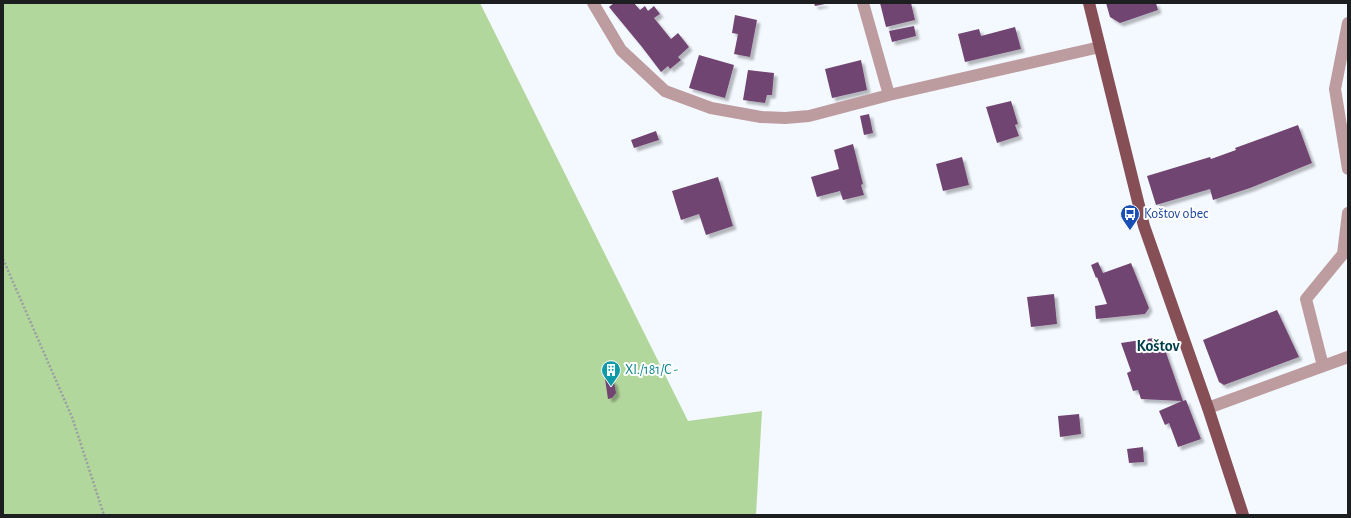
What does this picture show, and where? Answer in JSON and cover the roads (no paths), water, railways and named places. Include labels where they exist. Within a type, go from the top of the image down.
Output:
[{"type":"main road","points":[[1089,3],[1144,226],[1208,408],[1243,515]]},
{"type":"street","points":[[593,3],[621,50],[665,91],[711,108],[761,117],[785,118],[810,116],[889,95],[1100,47]]},
{"type":"street","points":[[863,3],[889,95]]},
{"type":"street","points":[[1348,22],[1335,89],[1348,169]]},
{"type":"street","points":[[1324,366],[1306,300],[1343,254],[1348,213]]},
{"type":"street","points":[[1208,408],[1348,357]]},
{"type":"place","name":"Koštov obec","points":[[1130,231]]},
{"type":"place","name":"XI./181/C -","points":[[611,387]]},
{"type":"district","name":"Koštov","points":[[1158,346]]}]
